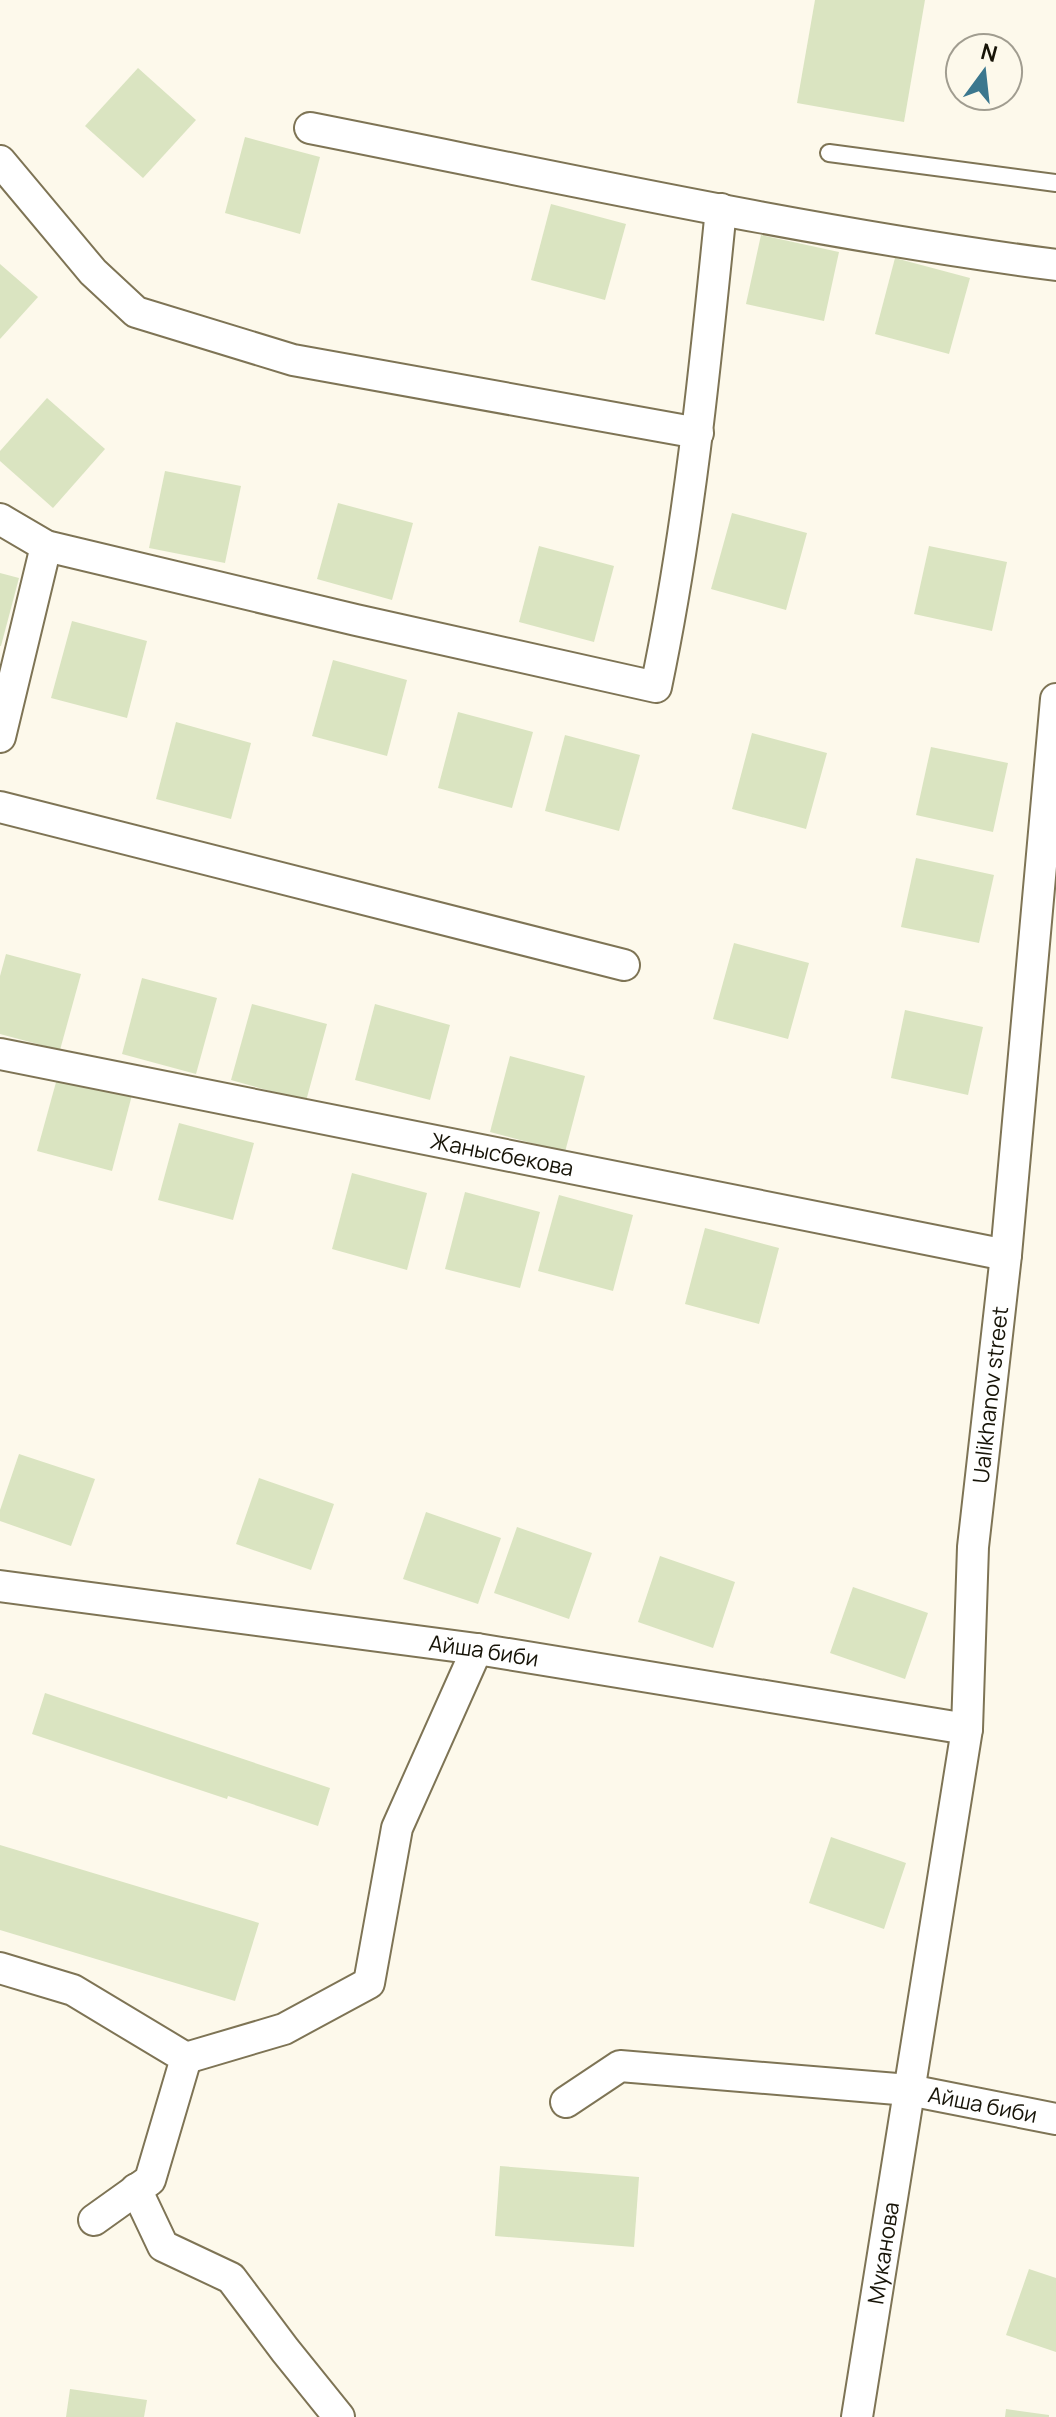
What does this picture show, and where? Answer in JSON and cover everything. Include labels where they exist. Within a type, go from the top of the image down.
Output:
[{"type":"street","points":[[310,128],[721,209],[977,255],[1056,265]]},
{"type":"street","points":[[0,161],[93,272],[136,312],[293,360],[698,433]]},
{"type":"street","points":[[0,519],[46,546],[656,687],[669,625],[698,433],[721,209]]},
{"type":"street","points":[[0,737],[46,546]]},
{"type":"street","name":"Ualikhanov street","points":[[909,2090],[967,1729],[973,1547],[1006,1255],[1056,699]]},
{"type":"street","points":[[0,807],[624,965]]},
{"type":"street","name":"Жанысбекова","points":[[0,1054],[1006,1255]]},
{"type":"street","name":"Айша биби","points":[[0,1586],[477,1649],[967,1729]]},
{"type":"street","points":[[0,1968],[73,1990],[186,2058],[284,2029],[369,1983],[397,1828],[477,1649]]},
{"type":"street","points":[[94,2220],[150,2180],[186,2058]]},
{"type":"street","name":"Айша биби","points":[[566,2102],[620,2066],[909,2090],[1056,2119]]},
{"type":"street","name":"Муканова","points":[[857,2417],[909,2090]]},
{"type":"street","points":[[136,2189],[163,2246],[231,2278],[339,2417]]},
{"type":"lane","points":[[829,153],[1056,183]]},
{"type":"building","points":[[815,0],[925,0],[904,122],[797,103]]},
{"type":"building","points":[[138,68],[196,120],[143,178],[85,126]]},
{"type":"building","points":[[245,137],[320,157],[300,234],[225,213]]},
{"type":"building","points":[[551,204],[626,224],[605,300],[531,280]]},
{"type":"building","points":[[761,235],[839,252],[824,321],[746,304]]},
{"type":"building","points":[[895,258],[970,278],[949,354],[875,334]]},
{"type":"building","points":[[0,264],[38,297],[0,339]]},
{"type":"building","points":[[47,398],[105,449],[53,508],[0,461],[0,451]]},
{"type":"building","points":[[165,471],[241,486],[225,563],[149,548]]},
{"type":"building","points":[[338,503],[413,523],[392,600],[317,579]]},
{"type":"building","points":[[732,513],[807,533],[786,610],[711,589]]},
{"type":"building","points":[[539,546],[614,566],[594,642],[519,622]]},
{"type":"building","points":[[929,546],[1007,562],[992,631],[914,614]]},
{"type":"building","points":[[0,573],[19,578],[1,646],[0,646]]},
{"type":"building","points":[[72,621],[147,641],[127,718],[51,698]]},
{"type":"building","points":[[333,660],[407,680],[387,756],[312,736]]},
{"type":"building","points":[[458,712],[533,732],[512,808],[438,788]]},
{"type":"building","points":[[176,722],[251,743],[231,819],[156,799]]},
{"type":"building","points":[[752,733],[827,753],[806,829],[732,809]]},
{"type":"building","points":[[565,735],[640,755],[619,831],[545,811]]},
{"type":"building","points":[[931,747],[1008,763],[993,832],[916,815]]},
{"type":"building","points":[[916,858],[994,875],[979,943],[901,927]]},
{"type":"building","points":[[734,943],[809,963],[788,1039],[713,1019]]},
{"type":"building","points":[[6,954],[81,974],[60,1050],[0,1034],[0,976]]},
{"type":"building","points":[[142,978],[217,998],[196,1074],[122,1054]]},
{"type":"building","points":[[252,1004],[327,1024],[306,1101],[231,1080]]},
{"type":"building","points":[[375,1004],[450,1025],[430,1100],[355,1080]]},
{"type":"building","points":[[905,1010],[983,1027],[968,1095],[891,1078]]},
{"type":"building","points":[[510,1056],[585,1076],[565,1152],[490,1132]]},
{"type":"building","points":[[58,1075],[132,1095],[112,1171],[37,1151]]},
{"type":"building","points":[[179,1123],[254,1143],[233,1220],[158,1200]]},
{"type":"building","points":[[352,1173],[427,1193],[407,1270],[332,1249]]},
{"type":"building","points":[[465,1192],[540,1212],[520,1288],[445,1269]]},
{"type":"building","points":[[559,1195],[633,1215],[613,1291],[538,1271]]},
{"type":"building","points":[[705,1228],[779,1248],[759,1324],[685,1304]]},
{"type":"building","points":[[19,1454],[95,1479],[71,1546],[0,1521],[0,1510]]},
{"type":"building","points":[[259,1478],[334,1504],[311,1570],[236,1544]]},
{"type":"building","points":[[426,1512],[501,1538],[478,1604],[403,1579]]},
{"type":"building","points":[[517,1527],[592,1553],[569,1619],[494,1593]]},
{"type":"building","points":[[660,1556],[735,1582],[713,1648],[638,1622]]},
{"type":"building","points":[[853,1587],[928,1613],[905,1679],[830,1653]]},
{"type":"building","points":[[45,1693],[330,1788],[318,1826],[32,1734]]},
{"type":"building","points":[[831,1837],[906,1863],[884,1929],[809,1903]]},
{"type":"building","points":[[0,1845],[259,1923],[235,2001],[0,1930]]},
{"type":"building","points":[[500,2166],[639,2177],[634,2247],[495,2236]]},
{"type":"building","points":[[1029,2269],[1056,2278],[1056,2352],[1006,2335]]},
{"type":"building","points":[[70,2389],[147,2400],[144,2417],[66,2417]]},
{"type":"building","points":[[1006,2409],[1049,2415],[1049,2417],[1005,2417]]}]
